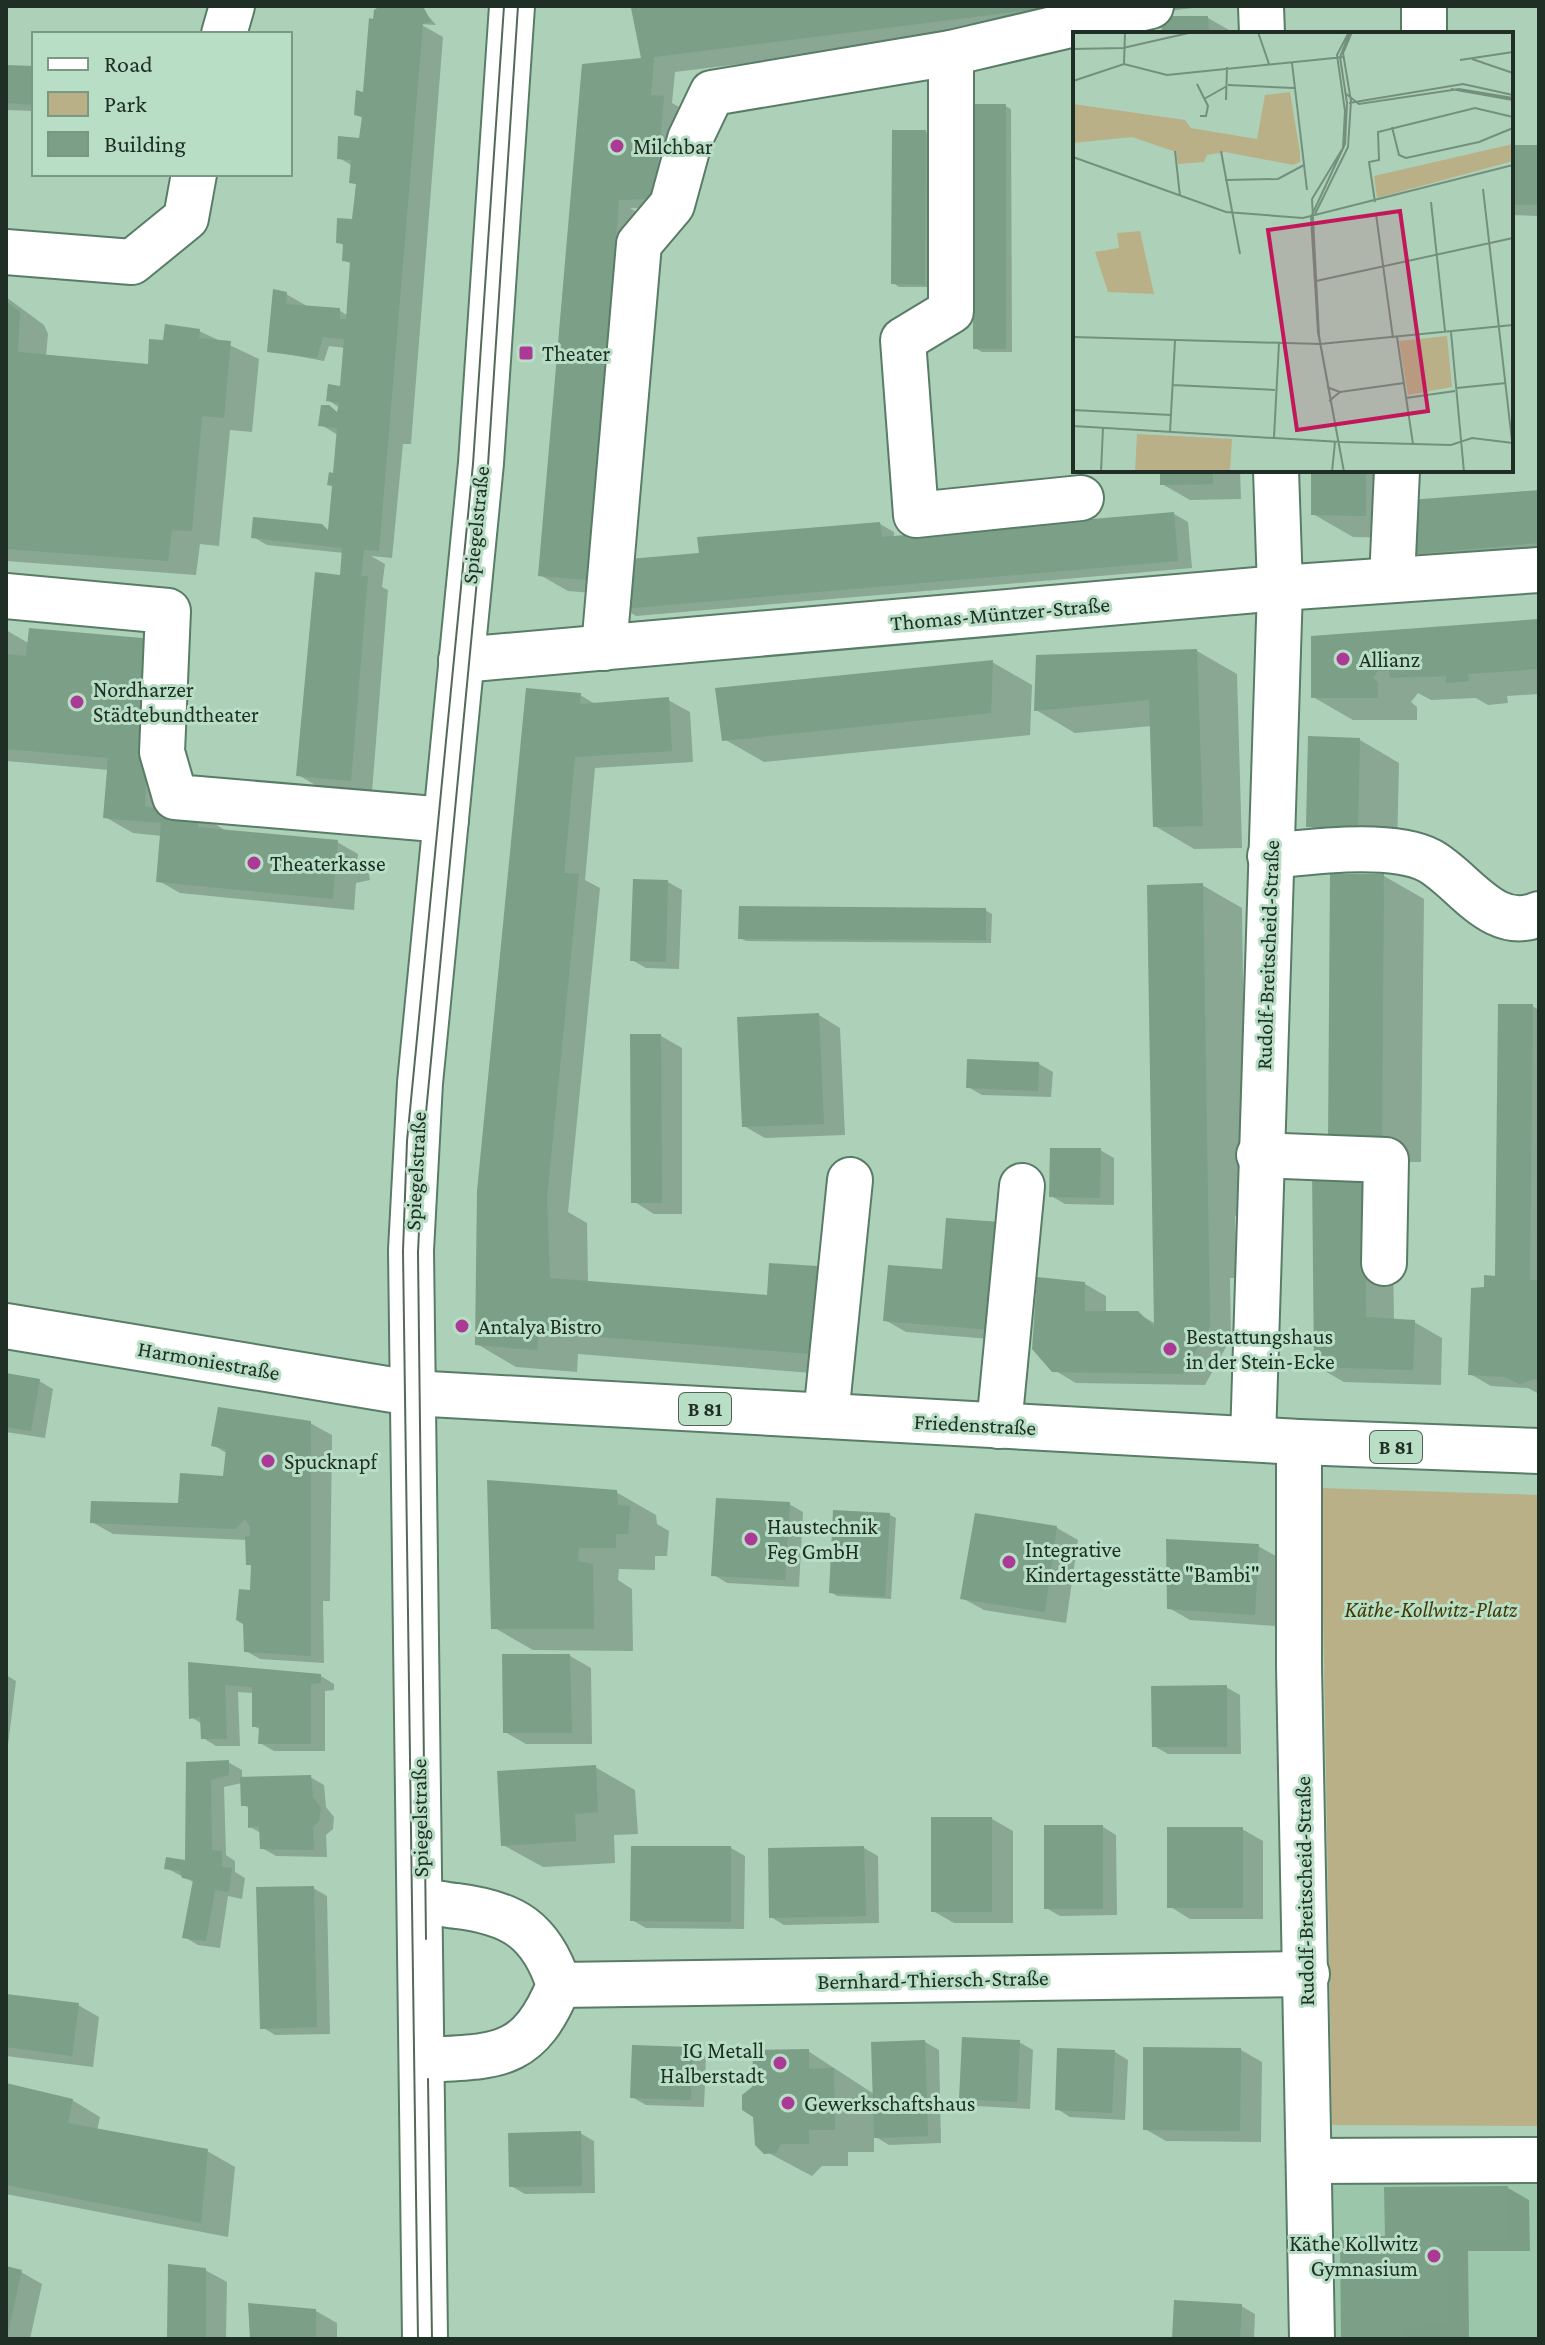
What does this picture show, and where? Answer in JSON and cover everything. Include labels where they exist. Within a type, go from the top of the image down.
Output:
[{"type":"street","points":[[210,6],[210,32]]},
{"type":"street","points":[[225,32],[232,6]]},
{"type":"street","name":"Spiegelstraße","points":[[425,2339],[410,1301],[416,1143],[481,463],[512,6]]},
{"type":"street","points":[[604,648],[639,244],[672,205],[690,139],[712,93],[951,53],[1151,6]]},
{"type":"street","points":[[1261,6],[1262,32]]},
{"type":"street","points":[[1424,6],[1424,32]]},
{"type":"street","points":[[951,53],[951,311],[903,340],[916,515],[1081,498]]},
{"type":"street","points":[[6,252],[132,262],[186,218],[194,176]]},
{"type":"street","name":"Rudolf-Breitscheid-Straße","points":[[1253,1439],[1259,1155],[1280,588],[1276,472]]},
{"type":"street","points":[[1392,580],[1397,472]]},
{"type":"street","name":"Thomas-Müntzer-Straße","points":[[461,660],[1280,588],[1539,570]]},
{"type":"street","points":[[6,596],[168,611],[162,752],[175,797],[446,820]]},
{"type":"street","points":[[1270,856],[1331,851],[1392,853],[1427,860],[1462,883],[1479,905],[1507,917],[1530,918],[1539,914]]},
{"type":"street","points":[[1259,1155],[1386,1160],[1384,1263]]},
{"type":"street","points":[[826,1416],[850,1180]]},
{"type":"street","points":[[999,1426],[1022,1186]]},
{"type":"street","name":"Harmoniestraße","points":[[6,1326],[411,1393]]},
{"type":"street","name":"Friedenstraße","points":[[411,1393],[1299,1442],[1539,1451]]},
{"type":"street","name":"Rudolf-Breitscheid-Straße","points":[[1299,1442],[1299,1667],[1312,2339]]},
{"type":"street","points":[[420,1902],[506,1916],[531,1933],[551,1961],[559,1985],[549,2010],[529,2038],[499,2055],[422,2060]]},
{"type":"street","name":"Bernhard-Thiersch-Straße","points":[[559,1985],[1307,1974]]},
{"type":"street","points":[[1309,2161],[1539,2160]]},
{"type":"shaded area","name":"Käthe Kollwitz Gymnasium","points":[[1539,2169],[1539,2339],[1333,2339],[1327,2174]]},
{"type":"green space","name":"Käthe-Kollwitz-Platz","points":[[1321,1488],[1539,1495],[1539,2126],[1332,2125]]},
{"type":"building","points":[[380,6],[423,6],[431,22],[423,23],[379,551],[364,550],[361,576],[368,576],[351,781],[296,776],[315,572],[340,575],[342,548],[251,538],[253,517],[322,524],[328,530],[332,486],[327,485],[329,472],[333,473],[337,428],[318,426],[321,405],[329,405],[337,412],[339,403],[326,401],[328,384],[340,386],[344,339],[323,337],[317,358],[267,352],[273,289],[287,292],[286,304],[340,308],[340,319],[346,319],[350,262],[342,261],[343,244],[336,243],[337,218],[352,219],[356,184],[349,183],[351,160],[337,159],[338,136],[359,138],[362,117],[354,115],[356,90],[363,92],[369,18],[373,19],[374,10]]},
{"type":"building","points":[[631,8],[1045,8],[654,57],[651,95],[664,96],[655,199],[619,200],[589,580],[538,576],[582,64],[641,58]]},
{"type":"building","points":[[1161,16],[1208,16],[1209,32],[1162,32]]},
{"type":"building","points":[[6,65],[32,66],[32,105],[6,103]]},
{"type":"building","points":[[973,104],[1006,104],[1006,349],[973,349]]},
{"type":"building","points":[[892,130],[926,130],[925,285],[891,284]]},
{"type":"building","points":[[1513,145],[1539,145],[1539,205],[1513,205]]},
{"type":"building","points":[[6,301],[20,312],[18,352],[148,364],[149,339],[163,340],[165,324],[200,329],[199,338],[231,341],[224,418],[202,416],[192,531],[172,530],[168,561],[6,549]]},
{"type":"building","points":[[1160,472],[1213,472],[1213,484],[1160,485]]},
{"type":"building","points":[[1311,472],[1366,472],[1366,516],[1311,515]]},
{"type":"building","points":[[1539,490],[1539,543],[1414,554],[1409,500]]},
{"type":"building","points":[[1174,512],[1178,561],[621,609],[617,560],[699,553],[697,537],[880,522],[882,537]]},
{"type":"building","points":[[1539,619],[1539,669],[1468,674],[1469,681],[1446,683],[1446,676],[1390,678],[1389,671],[1378,671],[1373,678],[1378,682],[1378,698],[1311,698],[1311,636]]},
{"type":"building","name":"Nordharzer Städtebundtheater","points":[[29,628],[153,639],[145,807],[199,811],[198,827],[338,840],[337,852],[350,857],[350,869],[335,871],[333,899],[156,882],[161,823],[103,818],[108,758],[6,749],[6,654],[26,656]]},
{"type":"building","points":[[1197,649],[1203,826],[1153,827],[1149,700],[1034,711],[1036,655]]},
{"type":"building","points":[[993,660],[991,713],[722,741],[715,688]]},
{"type":"building","points":[[526,688],[581,693],[580,704],[669,697],[672,751],[575,757],[564,873],[579,874],[547,1198],[550,1278],[767,1295],[769,1263],[817,1266],[810,1354],[539,1332],[537,1350],[475,1345],[477,1191]]},
{"type":"building","points":[[1308,736],[1360,738],[1358,828],[1306,827]]},
{"type":"building","points":[[1330,874],[1384,874],[1382,1141],[1328,1141]]},
{"type":"building","points":[[633,879],[668,880],[666,962],[630,961]]},
{"type":"building","points":[[1203,883],[1210,1326],[1183,1374],[1052,1372],[1032,1349],[1037,1277],[1085,1282],[1085,1311],[1138,1311],[1154,1327],[1147,885]]},
{"type":"building","points":[[739,906],[986,908],[986,940],[738,939]]},
{"type":"building","points":[[1498,1004],[1533,1004],[1530,1280],[1539,1280],[1539,1378],[1519,1384],[1505,1377],[1468,1375],[1471,1288],[1484,1287],[1484,1275],[1495,1276]]},
{"type":"building","points":[[819,1013],[824,1124],[742,1127],[737,1017]]},
{"type":"building","points":[[630,1034],[661,1034],[662,1203],[631,1203]]},
{"type":"building","points":[[967,1059],[1039,1062],[1038,1091],[966,1088]]},
{"type":"building","points":[[1050,1148],[1101,1148],[1100,1198],[1049,1197]]},
{"type":"building","points":[[1312,1169],[1365,1169],[1366,1317],[1415,1320],[1413,1370],[1314,1367]]},
{"type":"building","points":[[946,1218],[1000,1222],[992,1330],[883,1321],[888,1265],[942,1269]]},
{"type":"building","points":[[6,1373],[40,1379],[31,1431],[6,1427]]},
{"type":"building","points":[[218,1407],[311,1421],[311,1656],[244,1652],[243,1624],[236,1620],[239,1589],[250,1590],[251,1565],[246,1565],[245,1536],[250,1536],[250,1527],[245,1519],[235,1529],[90,1523],[91,1501],[178,1503],[180,1473],[223,1476],[226,1449],[211,1446]]},
{"type":"building","points":[[487,1480],[617,1490],[618,1505],[630,1506],[628,1534],[616,1534],[616,1548],[579,1548],[578,1561],[593,1564],[594,1629],[491,1629]]},
{"type":"building","name":"Haustechnik Feg GmbH","points":[[716,1498],[790,1502],[785,1580],[711,1576]]},
{"type":"building","points":[[833,1510],[890,1513],[885,1597],[829,1593]]},
{"type":"building","name":"Integrative Kindertagesstätte \"Bambi\"","points":[[975,1513],[1057,1526],[1045,1612],[960,1599]]},
{"type":"building","points":[[1166,1539],[1259,1544],[1255,1615],[1167,1609]]},
{"type":"building","points":[[502,1654],[570,1654],[572,1733],[503,1733]]},
{"type":"building","points":[[188,1662],[321,1674],[321,1683],[311,1684],[311,1744],[258,1744],[259,1727],[252,1727],[252,1687],[225,1685],[227,1739],[201,1739],[200,1717],[189,1719]]},
{"type":"building","points":[[1227,1685],[1227,1747],[1152,1747],[1151,1686]]},
{"type":"building","points":[[229,1760],[229,1775],[211,1780],[212,1850],[222,1851],[222,1867],[232,1868],[229,1892],[215,1890],[206,1941],[182,1938],[193,1880],[182,1878],[180,1871],[164,1869],[166,1857],[185,1860],[186,1762]]},
{"type":"building","points":[[596,1765],[598,1812],[575,1814],[576,1841],[501,1846],[497,1771]]},
{"type":"building","points":[[311,1775],[313,1797],[321,1808],[319,1821],[313,1827],[314,1850],[260,1849],[259,1826],[248,1828],[248,1806],[241,1806],[240,1777]]},
{"type":"building","points":[[931,1817],[992,1817],[992,1912],[931,1912]]},
{"type":"building","points":[[1044,1825],[1103,1825],[1103,1909],[1044,1909]]},
{"type":"building","points":[[1167,1827],[1243,1827],[1243,1908],[1167,1908]]},
{"type":"building","points":[[631,1846],[731,1846],[731,1922],[630,1921]]},
{"type":"building","points":[[864,1846],[866,1916],[769,1918],[768,1848]]},
{"type":"building","points":[[314,1886],[317,2027],[260,2029],[256,1887]]},
{"type":"building","points":[[6,1994],[79,2003],[72,2056],[6,2047]]},
{"type":"building","points":[[962,2037],[1020,2040],[1017,2102],[959,2099]]},
{"type":"building","points":[[925,2040],[928,2136],[874,2138],[871,2042]]},
{"type":"building","points":[[632,2045],[693,2047],[691,2100],[630,2098]]},
{"type":"building","points":[[1143,2047],[1241,2048],[1240,2131],[1143,2130]]},
{"type":"building","points":[[1057,2048],[1115,2050],[1112,2113],[1055,2110]]},
{"type":"building","name":"Gewerkschaftshaus","points":[[809,2049],[809,2069],[834,2068],[835,2130],[809,2130],[809,2144],[781,2144],[776,2153],[764,2154],[755,2145],[753,2117],[742,2110],[742,2095],[752,2087],[753,2050]]},
{"type":"building","points":[[6,2083],[73,2099],[68,2123],[208,2149],[201,2223],[6,2185]]},
{"type":"building","points":[[581,2131],[582,2186],[509,2187],[508,2133]]},
{"type":"building","points":[[1508,2186],[1509,2240],[1448,2240],[1448,2326],[1406,2327],[1406,2339],[1341,2339],[1340,2237],[1385,2236],[1384,2187]]},
{"type":"building","points":[[168,2264],[206,2268],[206,2339],[167,2339]]},
{"type":"building","points":[[6,2266],[22,2270],[7,2336],[6,2336]]},
{"type":"building","points":[[1174,2300],[1242,2304],[1240,2339],[1172,2339]]},
{"type":"building","points":[[248,2303],[316,2309],[316,2339],[250,2339]]},
{"type":"tram line","points":[[418,2339],[403,1251],[407,1141],[473,464],[504,6]]},
{"type":"tram line","points":[[426,1939],[418,1252],[423,1144],[488,465],[518,6]]},
{"type":"tram line","points":[[428,2079],[432,2339]]},
{"type":"place","name":"Milchbar","points":[[617,146]]},
{"type":"place","name":"Theater","points":[[526,353]]},
{"type":"place","name":"Allianz","points":[[1343,659]]},
{"type":"place","name":"Nordharzer Städtebundtheater","points":[[77,702]]},
{"type":"place","name":"Theaterkasse","points":[[254,863]]},
{"type":"place","name":"Antalya Bistro","points":[[462,1326]]},
{"type":"place","name":"Bestattungshaus in der Stein-Ecke","points":[[1170,1349]]},
{"type":"place","name":"Spucknapf","points":[[268,1461]]},
{"type":"place","name":"Haustechnik Feg GmbH","points":[[751,1539]]},
{"type":"place","name":"Integrative Kindertagesstätte \"Bambi\"","points":[[1009,1562]]},
{"type":"place","name":"IG Metall Halberstadt","points":[[780,2063]]},
{"type":"place","name":"Gewerkschaftshaus","points":[[788,2103]]},
{"type":"place","name":"Käthe Kollwitz Gymnasium","points":[[1434,2256]]}]
